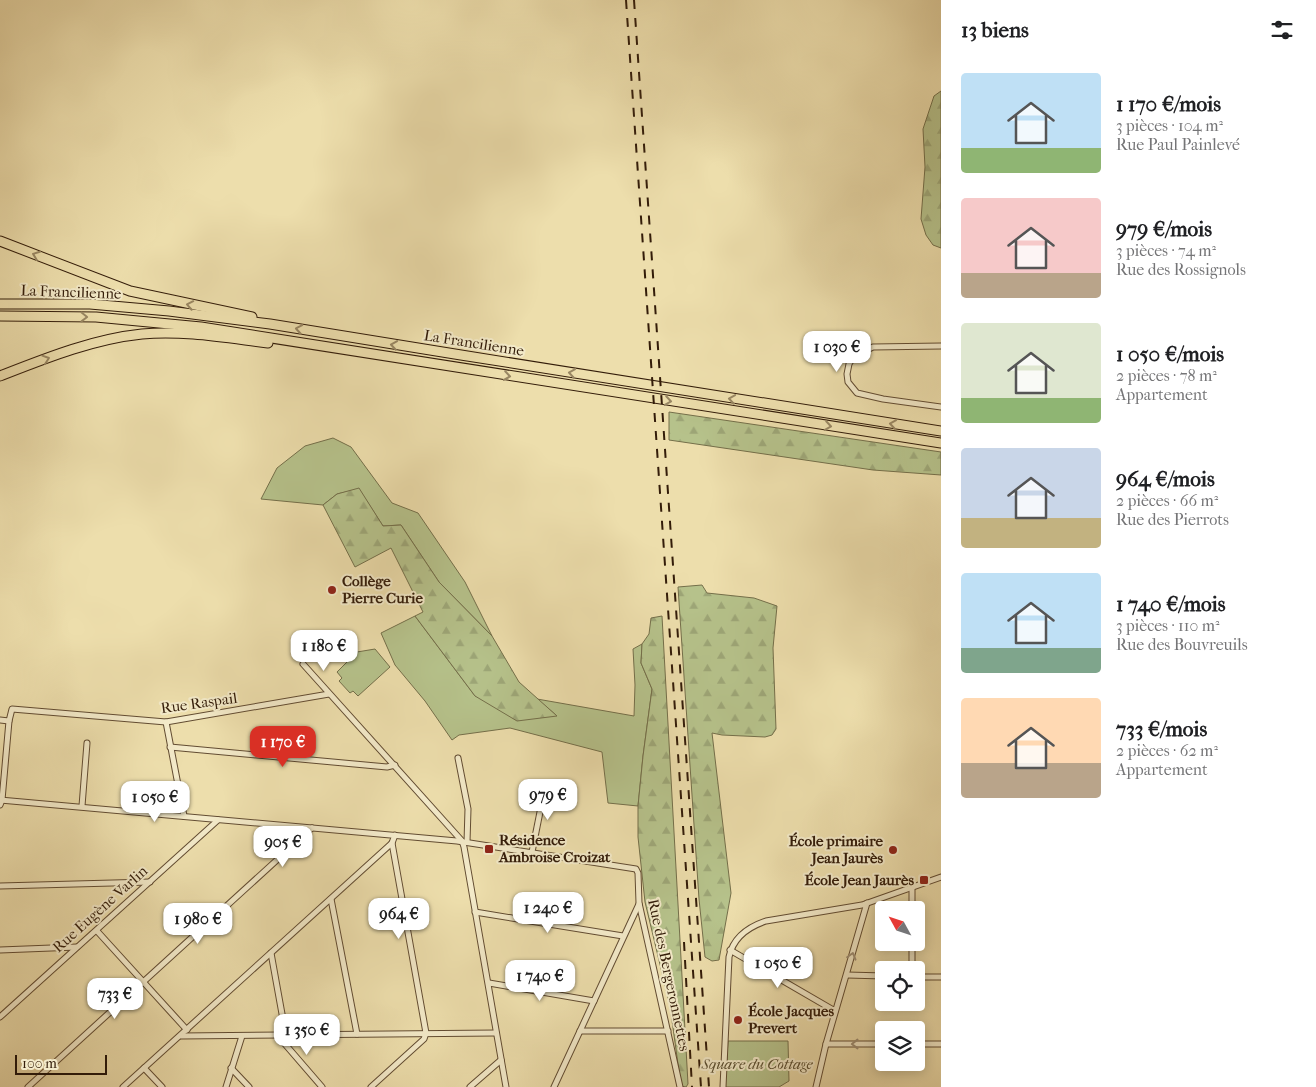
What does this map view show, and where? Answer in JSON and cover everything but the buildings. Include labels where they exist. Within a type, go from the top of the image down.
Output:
[{"type":"highway","points":[[0,241],[130,291],[267,319],[270,324]]},
{"type":"highway","name":"La Francilienne","points":[[0,304],[90,304],[169,311],[270,324],[941,431]]},
{"type":"highway","name":"La Francilienne","points":[[0,316],[96,317],[219,329],[941,443]]},
{"type":"highway","points":[[0,376],[105,340],[144,334],[217,337],[291,346],[308,344]]},
{"type":"street","points":[[941,346],[874,346],[854,356],[849,364],[847,374],[848,382],[857,393],[883,399],[941,407]]},
{"type":"street","points":[[303,664],[464,841]]},
{"type":"street","name":"Rue Raspail","points":[[9,721],[12,709],[166,722],[330,694]]},
{"type":"street","points":[[0,720],[9,721],[1,801],[82,806],[218,820],[464,841],[532,852],[544,792]]},
{"type":"street","points":[[166,722],[184,816]]},
{"type":"street","points":[[82,806],[87,743]]},
{"type":"street","points":[[170,747],[387,767],[395,765]]},
{"type":"street","points":[[458,758],[468,809],[464,847],[506,1087]]},
{"type":"street","name":"Rue Eugène Varlin","points":[[0,1017],[218,820]]},
{"type":"street","points":[[28,1087],[312,828]]},
{"type":"street","points":[[123,1087],[332,899],[392,843],[396,835]]},
{"type":"street","points":[[371,1087],[424,1039],[426,1033],[392,843]]},
{"type":"street","name":"Rue des Bergeronnettes","points":[[532,852],[636,869],[639,904],[680,1087]]},
{"type":"street","points":[[723,1087],[730,950],[740,936],[755,925],[867,903],[941,877]]},
{"type":"street","points":[[0,886],[150,882]]},
{"type":"street","points":[[912,887],[912,901]]},
{"type":"street","points":[[332,899],[357,1034]]},
{"type":"street","points":[[816,1087],[835,1011],[867,903]]},
{"type":"street","points":[[554,1087],[639,904]]},
{"type":"street","points":[[475,912],[624,936]]},
{"type":"street","points":[[96,931],[187,1030]]},
{"type":"street","points":[[0,950],[77,947]]},
{"type":"street","points":[[730,950],[835,1011]]},
{"type":"street","points":[[271,953],[286,1036]]},
{"type":"street","points":[[847,975],[875,976]]},
{"type":"street","points":[[925,976],[941,977]]},
{"type":"street","points":[[489,983],[594,1001]]},
{"type":"street","points":[[580,1031],[668,1031]]},
{"type":"street","points":[[181,1036],[496,1033]]},
{"type":"street","points":[[226,1087],[242,1036]]},
{"type":"street","points":[[278,1036],[322,1087]]},
{"type":"street","points":[[826,1044],[875,1044]]},
{"type":"street","points":[[925,1044],[941,1044]]},
{"type":"street","points":[[470,1087],[501,1060]]},
{"type":"street","points":[[144,1068],[162,1087]]},
{"type":"street","points":[[231,1068],[249,1087]]},
{"type":"green space","points":[[941,91],[941,248],[933,245],[926,235],[921,219],[925,167],[923,129],[934,96]]},
{"type":"green space","points":[[669,412],[941,452],[941,475],[873,470],[669,440]]},
{"type":"green space","points":[[333,438],[351,447],[392,503],[418,513],[465,582],[492,636],[439,582],[401,525],[383,526],[359,489],[337,494],[323,505],[261,499],[277,468],[305,446]]},
{"type":"green space","points":[[359,488],[383,526],[401,525],[439,582],[492,636],[519,682],[557,716],[517,721],[475,696],[415,616],[423,612],[391,548],[355,567],[323,505],[337,494]]},
{"type":"green space","points":[[702,585],[707,593],[754,598],[777,606],[773,648],[776,729],[772,735],[765,737],[712,733],[731,893],[719,960],[712,961],[705,957],[699,899],[678,587]]},
{"type":"green space","points":[[415,616],[475,696],[556,715],[537,699],[634,716],[633,649],[642,644],[641,663],[652,689],[638,806],[608,803],[602,752],[510,728],[459,735],[452,740],[425,701],[395,665],[381,633]]},
{"type":"green space","points":[[662,616],[688,1084],[686,1087],[681,1086],[670,1006],[645,902],[638,837],[638,806],[652,689],[641,663],[642,644],[649,634],[651,618]]},
{"type":"green space","points":[[375,649],[390,667],[358,696],[353,691],[350,693],[339,681],[342,678],[337,672],[357,652]]},
{"type":"green space","name":"Square du Cottage","points":[[728,1041],[788,1041],[789,1081],[779,1087],[725,1087]]},
{"type":"railway","points":[[626,0],[701,1087]]},
{"type":"railway","points":[[634,0],[709,1087]]},
{"type":"railway","points":[[684,942],[692,1087]]},
{"type":"place","name":"Collège Pierre Curie","points":[[332,590]]},
{"type":"place","name":"Résidence Ambroise Croizat","points":[[489,849]]},
{"type":"place","name":"École primaire Jean Jaurès","points":[[893,850]]},
{"type":"place","name":"École Jean Jaurès","points":[[924,880]]},
{"type":"place","name":"École Jacques Prevert","points":[[738,1020]]}]
